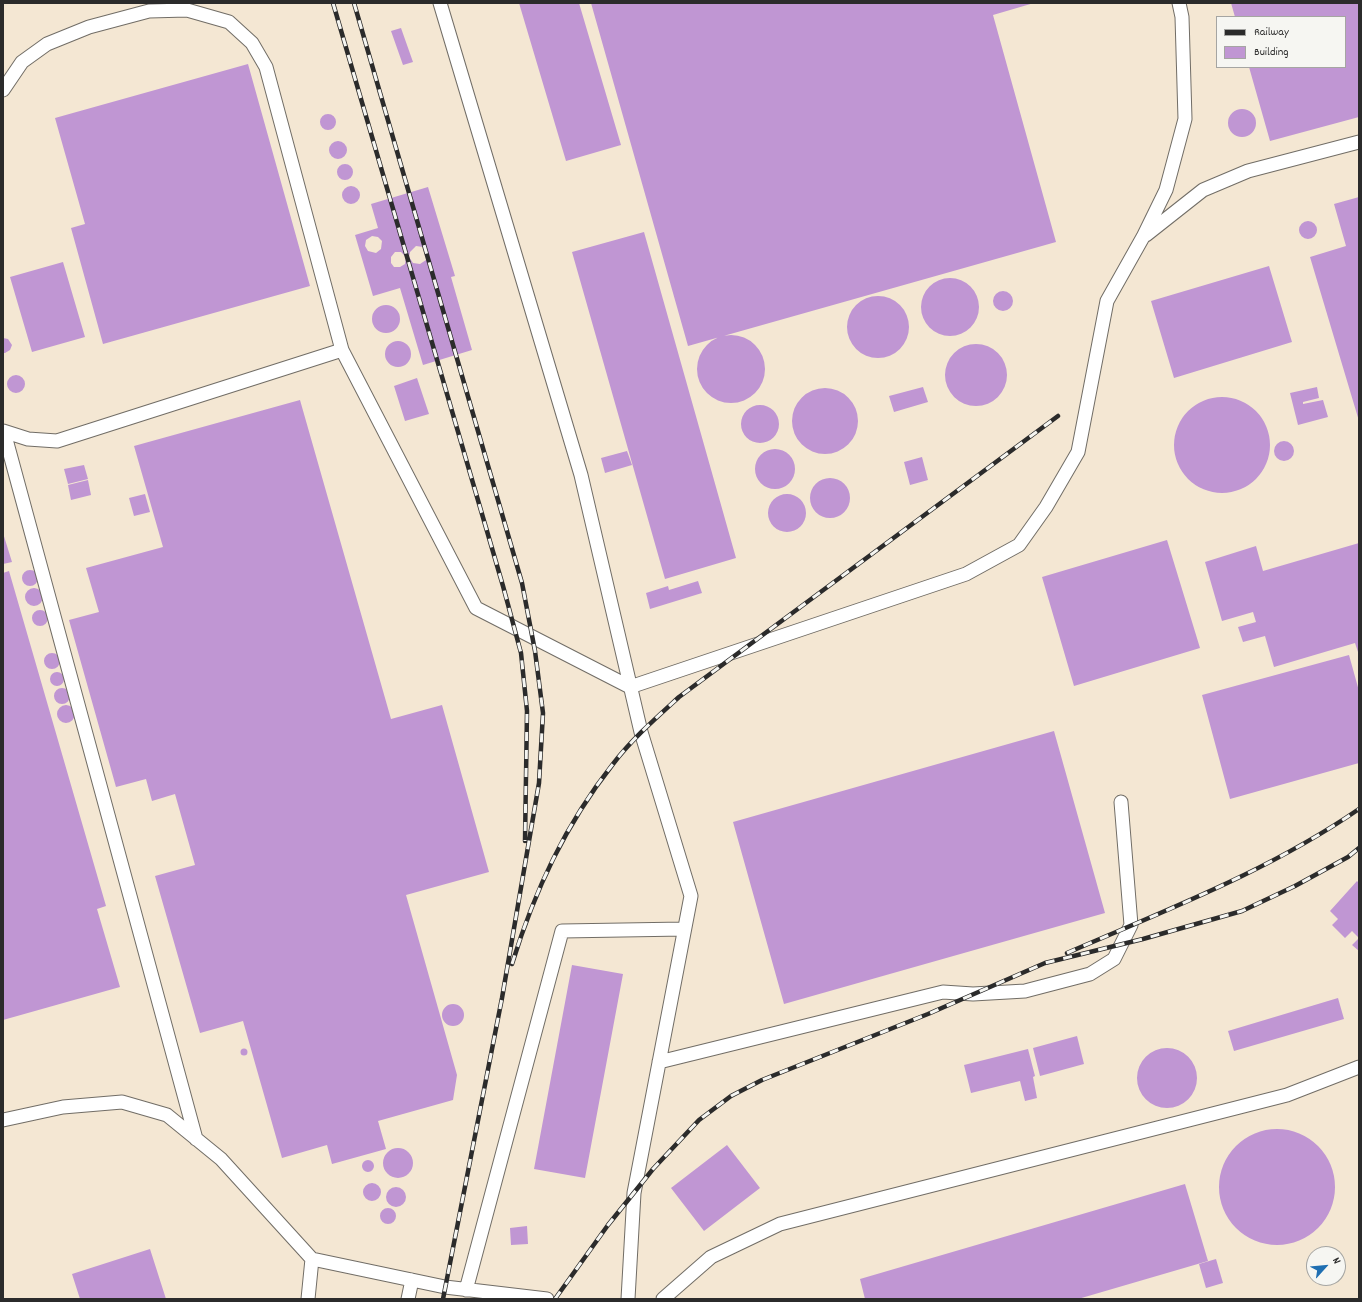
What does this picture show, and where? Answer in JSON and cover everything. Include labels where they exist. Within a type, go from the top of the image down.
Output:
[{"type":"lane","points":[[440,3],[581,475],[641,732],[691,896],[634,1194],[628,1299]]},
{"type":"lane","points":[[3,90],[22,62],[47,44],[89,27],[149,11],[187,10],[229,22],[252,42],[266,67],[342,350],[476,608],[630,687],[966,574],[1019,545],[1046,507],[1078,452],[1107,301],[1166,190],[1185,119],[1182,17],[1179,3]]},
{"type":"lane","points":[[1142,237],[1204,190],[1248,171],[1359,142]]},
{"type":"lane","points":[[3,432],[28,440],[57,441],[342,350]]},
{"type":"lane","points":[[3,432],[196,1139]]},
{"type":"lane","points":[[659,1062],[943,992],[973,994],[1025,991],[1090,974],[1114,959],[1131,925],[1121,802]]},
{"type":"lane","points":[[466,1290],[562,931],[684,928]]},
{"type":"lane","points":[[663,1299],[711,1257],[780,1224],[1287,1095],[1359,1067]]},
{"type":"lane","points":[[3,1120],[63,1107],[122,1102],[167,1115],[221,1159],[312,1259],[466,1290],[547,1299]]},
{"type":"lane","points":[[308,1299],[312,1259]]},
{"type":"lane","points":[[408,1299],[412,1280]]},
{"type":"building","points":[[519,3],[579,3],[621,145],[566,161]]},
{"type":"building","points":[[591,3],[1034,3],[993,15],[1056,242],[688,346]]},
{"type":"building","points":[[1231,3],[1359,3],[1359,117],[1270,141],[1249,68],[1346,68],[1346,16],[1235,16]]},
{"type":"building","points":[[401,28],[413,62],[403,65],[391,31]]},
{"type":"building","points":[[248,64],[310,286],[103,344],[71,228],[85,224],[55,118]]},
{"type":"building","points":[[1242,109],[1252,113],[1256,123],[1252,133],[1242,137],[1232,133],[1228,123],[1232,113]]},
{"type":"building","points":[[325,114],[331,114],[336,119],[334,128],[331,130],[325,130],[320,125],[320,119]]},
{"type":"building","points":[[338,141],[344,144],[347,150],[344,156],[338,159],[332,156],[329,150],[332,144]]},
{"type":"building","points":[[345,164],[351,166],[353,172],[351,178],[345,180],[339,178],[337,172],[339,166]]},
{"type":"building","points":[[347,186],[355,186],[360,191],[358,202],[355,204],[347,204],[342,199],[342,191]]},
{"type":"building","points":[[428,187],[455,276],[451,277],[472,350],[423,365],[400,288],[373,296],[355,235],[378,228],[371,204]],"holes":[[[372,236],[378,237],[382,241],[381,249],[376,253],[368,251],[365,246],[366,240]],[[416,246],[423,247],[427,252],[426,260],[420,264],[413,263],[409,257],[410,252]],[[395,252],[401,252],[406,257],[405,264],[400,267],[394,267],[391,263],[391,257]]]},
{"type":"building","points":[[1359,197],[1359,421],[1310,257],[1346,246],[1334,204]]},
{"type":"building","points":[[1308,221],[1314,224],[1317,230],[1314,236],[1308,239],[1302,236],[1299,230],[1302,224]]},
{"type":"building","points":[[644,232],[736,558],[665,579],[572,252]]},
{"type":"building","points":[[63,262],[85,337],[32,352],[10,277]]},
{"type":"building","points":[[1269,266],[1292,342],[1174,378],[1151,301]]},
{"type":"building","points":[[950,278],[961,280],[974,291],[977,296],[979,307],[977,318],[966,331],[961,334],[950,336],[939,334],[926,323],[923,318],[921,307],[923,296],[934,283],[939,280]]},
{"type":"building","points":[[1003,291],[1010,294],[1013,301],[1010,308],[1003,311],[996,308],[993,301],[996,294]]},
{"type":"building","points":[[878,296],[890,298],[900,305],[907,315],[909,327],[907,339],[900,349],[890,356],[878,358],[866,356],[856,349],[849,339],[847,327],[849,315],[856,305],[866,298]]},
{"type":"building","points":[[386,305],[396,309],[400,319],[396,329],[386,333],[376,329],[372,319],[376,309]]},
{"type":"building","points":[[731,335],[744,338],[755,345],[762,356],[765,369],[762,382],[755,393],[744,400],[731,403],[718,400],[707,393],[700,382],[697,369],[700,356],[707,345],[718,338]]},
{"type":"building","points":[[3,338],[8,339],[12,345],[10,350],[5,353],[3,353]]},
{"type":"building","points":[[398,341],[407,345],[411,354],[407,363],[398,367],[389,363],[385,354],[389,345]]},
{"type":"building","points":[[976,344],[988,346],[998,353],[1005,363],[1007,375],[1005,387],[998,397],[988,404],[976,406],[964,404],[954,397],[947,387],[945,375],[947,363],[954,353],[964,346]]},
{"type":"building","points":[[16,375],[22,378],[25,384],[22,390],[16,393],[10,390],[7,384],[10,378]]},
{"type":"building","points":[[417,378],[429,414],[405,421],[394,386]]},
{"type":"building","points":[[923,387],[928,402],[894,412],[889,396]]},
{"type":"building","points":[[1317,387],[1319,398],[1303,402],[1303,404],[1323,400],[1328,417],[1298,425],[1290,393]]},
{"type":"building","points":[[825,388],[838,390],[853,403],[856,408],[858,421],[856,434],[843,449],[838,452],[825,454],[812,452],[797,439],[794,434],[792,421],[794,408],[807,393],[812,390]]},
{"type":"building","points":[[1213,397],[1231,397],[1241,400],[1249,405],[1262,418],[1267,426],[1270,436],[1270,454],[1267,464],[1256,479],[1249,485],[1241,490],[1231,493],[1213,493],[1203,490],[1195,485],[1182,472],[1177,464],[1174,454],[1174,436],[1177,426],[1182,418],[1195,405],[1203,400]]},
{"type":"building","points":[[300,400],[391,719],[442,705],[489,872],[406,895],[457,1075],[453,1100],[378,1121],[386,1149],[332,1164],[327,1145],[282,1158],[243,1021],[200,1033],[155,876],[195,865],[175,794],[152,801],[146,779],[116,787],[69,620],[99,612],[86,568],[163,547],[134,446]]},
{"type":"building","points":[[756,405],[764,405],[774,410],[778,417],[778,431],[774,438],[764,443],[756,443],[746,438],[744,435],[741,428],[741,420],[746,410],[749,408]]},
{"type":"building","points":[[1284,441],[1291,444],[1294,451],[1291,458],[1284,461],[1277,458],[1274,451],[1277,444]]},
{"type":"building","points":[[775,449],[783,451],[789,455],[793,461],[795,469],[793,477],[789,483],[783,487],[775,489],[767,487],[761,483],[757,477],[755,469],[757,461],[761,455],[767,451]]},
{"type":"building","points":[[627,451],[632,465],[605,473],[601,458]]},
{"type":"building","points":[[922,457],[928,480],[910,485],[904,462]]},
{"type":"building","points":[[84,465],[88,479],[68,484],[64,469]]},
{"type":"building","points":[[830,478],[838,480],[844,484],[848,490],[850,498],[848,506],[844,512],[838,516],[830,518],[822,516],[816,512],[812,506],[810,498],[812,490],[816,484],[822,480]]},
{"type":"building","points":[[88,480],[91,495],[71,500],[68,485]]},
{"type":"building","points":[[145,494],[150,512],[134,516],[129,498]]},
{"type":"building","points":[[787,494],[797,497],[803,503],[806,513],[803,523],[797,529],[787,532],[777,529],[771,523],[768,513],[771,503],[777,497]]},
{"type":"building","points":[[3,533],[12,562],[3,564]]},
{"type":"building","points":[[1167,540],[1200,648],[1074,686],[1042,577]]},
{"type":"building","points":[[1359,543],[1359,655],[1355,643],[1274,667],[1265,636],[1243,642],[1238,627],[1256,622],[1253,612],[1222,621],[1205,562],[1256,546],[1263,571]]},
{"type":"building","points":[[27,570],[33,570],[38,575],[36,584],[33,586],[27,586],[22,581],[22,575]]},
{"type":"building","points":[[9,571],[106,906],[97,909],[120,987],[3,1020],[3,573]]},
{"type":"building","points":[[698,581],[702,593],[650,609],[646,593],[668,586],[669,590]]},
{"type":"building","points":[[34,588],[40,591],[43,597],[40,603],[34,606],[28,603],[25,597],[28,591]]},
{"type":"building","points":[[37,610],[43,610],[48,615],[46,624],[43,626],[37,626],[32,621],[32,615]]},
{"type":"building","points":[[52,653],[58,655],[60,661],[58,667],[52,669],[46,667],[44,661],[46,655]]},
{"type":"building","points":[[1349,655],[1359,691],[1359,763],[1230,799],[1202,695]]},
{"type":"building","points":[[54,672],[60,672],[64,676],[64,682],[60,686],[54,686],[50,682],[50,676]]},
{"type":"building","points":[[62,688],[68,690],[70,696],[68,702],[62,704],[56,702],[54,696],[56,690]]},
{"type":"building","points":[[66,705],[72,708],[75,714],[72,720],[66,723],[60,720],[57,714],[60,708]]},
{"type":"building","points":[[1054,731],[1105,913],[784,1004],[733,822]]},
{"type":"building","points":[[1357,881],[1359,883],[1359,938],[1352,931],[1345,938],[1332,925],[1338,919],[1330,911]]},
{"type":"building","points":[[1359,938],[1359,951],[1352,945]]},
{"type":"building","points":[[572,965],[623,974],[585,1178],[534,1169]]},
{"type":"building","points":[[1338,998],[1344,1019],[1234,1051],[1228,1031]]},
{"type":"building","points":[[453,1004],[461,1007],[464,1015],[461,1023],[453,1026],[445,1023],[442,1015],[445,1007]]},
{"type":"building","points":[[1077,1036],[1084,1064],[1040,1076],[1033,1048]]},
{"type":"building","points":[[1161,1048],[1173,1048],[1184,1053],[1192,1061],[1197,1072],[1195,1090],[1184,1103],[1173,1108],[1161,1108],[1150,1103],[1142,1095],[1137,1084],[1137,1072],[1142,1061],[1150,1053]]},
{"type":"building","points":[[244,1049],[247,1052],[244,1055],[241,1052]]},
{"type":"building","points":[[1028,1049],[1035,1076],[1033,1077],[1037,1098],[1025,1101],[1020,1081],[971,1093],[964,1065]]},
{"type":"building","points":[[1277,1129],[1299,1133],[1318,1146],[1331,1165],[1335,1187],[1331,1209],[1318,1228],[1299,1241],[1277,1245],[1255,1241],[1236,1228],[1223,1209],[1219,1187],[1223,1165],[1236,1146],[1255,1133]]},
{"type":"building","points":[[727,1145],[760,1188],[704,1231],[671,1188]]},
{"type":"building","points":[[398,1148],[409,1152],[413,1163],[409,1174],[398,1178],[387,1174],[383,1163],[387,1152]]},
{"type":"building","points":[[366,1160],[370,1160],[374,1166],[370,1172],[366,1172],[362,1168],[362,1164]]},
{"type":"building","points":[[372,1183],[378,1186],[381,1192],[378,1198],[372,1201],[366,1198],[363,1192],[366,1186]]},
{"type":"building","points":[[1185,1184],[1208,1261],[1078,1299],[865,1299],[860,1279]]},
{"type":"building","points":[[396,1187],[403,1190],[406,1197],[403,1204],[396,1207],[389,1204],[386,1197],[389,1190]]},
{"type":"building","points":[[385,1208],[391,1208],[396,1213],[394,1222],[391,1224],[385,1224],[380,1219],[380,1213]]},
{"type":"building","points":[[527,1226],[528,1244],[511,1245],[510,1228]]},
{"type":"building","points":[[150,1249],[166,1299],[80,1299],[72,1274]]},
{"type":"building","points":[[1216,1259],[1223,1283],[1206,1288],[1199,1264]]},
{"type":"railway","points":[[333,3],[503,586],[521,653],[527,711],[525,841]]},
{"type":"railway","points":[[354,3],[522,583],[535,651],[543,713],[539,783],[502,998],[443,1299]]},
{"type":"railway","points":[[512,964],[541,884],[566,835],[596,787],[620,755],[636,737],[679,697],[1058,416]]},
{"type":"railway","points":[[1067,953],[1179,905],[1253,870],[1289,852],[1359,809]]},
{"type":"railway","points":[[555,1299],[608,1225],[653,1169],[699,1120],[731,1096],[762,1080],[928,1014],[1045,963],[1143,939],[1242,911],[1295,886],[1348,857],[1359,848]]}]
